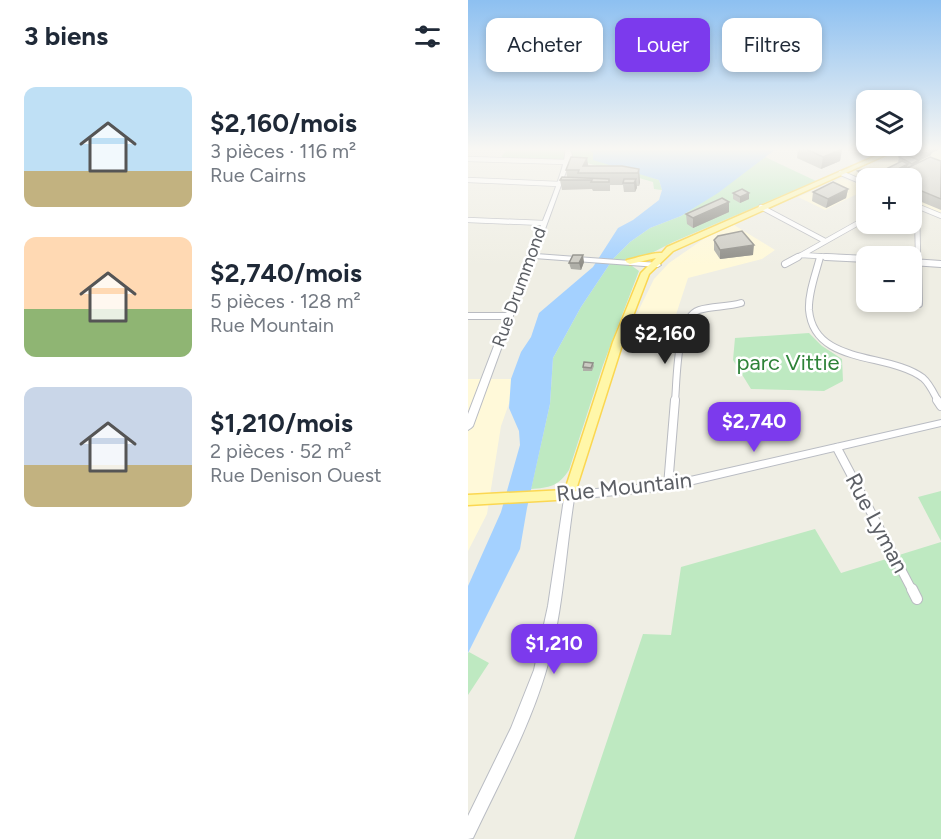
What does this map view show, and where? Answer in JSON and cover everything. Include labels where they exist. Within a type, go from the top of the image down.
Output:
[{"type":"main road","points":[[628,261],[647,259],[805,188]]},
{"type":"main road","points":[[569,495],[618,342],[645,273],[694,238]]},
{"type":"main road","points":[[638,293],[656,264],[670,249]]},
{"type":"main road","points":[[628,261],[645,273]]},
{"type":"main road","name":"Rue Mountain","points":[[472,498],[569,495]]},
{"type":"street","name":"Rue Drummond","points":[[468,426],[557,188]]},
{"type":"street","points":[[761,207],[825,241]]},
{"type":"street","points":[[922,208],[941,216]]},
{"type":"street","points":[[468,220],[543,224]]},
{"type":"street","points":[[785,264],[856,224]]},
{"type":"street","points":[[801,255],[856,258]]},
{"type":"street","points":[[530,256],[656,264]]},
{"type":"street","points":[[820,256],[808,307],[809,318],[821,340],[844,353],[888,363],[914,372],[928,383],[941,406]]},
{"type":"street","points":[[922,263],[941,264]]},
{"type":"street","points":[[668,486],[679,351],[683,332],[692,312],[699,308],[728,307],[741,303]]},
{"type":"street","points":[[468,316],[508,316]]},
{"type":"street","name":"Rue Mountain","points":[[569,495],[668,486],[941,423]]},
{"type":"street","name":"Rue Lyman","points":[[837,448],[917,598]]},
{"type":"street","points":[[468,833],[525,709],[539,671],[547,640],[569,495]]},
{"type":"shaded area","points":[[818,188],[856,188],[856,194],[825,210],[798,197]]},
{"type":"shaded area","points":[[922,188],[941,188],[941,216],[922,207]]},
{"type":"shaded area","points":[[734,225],[775,250],[762,259],[688,278],[669,336],[627,334],[654,279],[669,263],[705,238]]},
{"type":"shaded area","points":[[468,379],[511,379],[511,398],[501,426],[487,514],[468,551]]},
{"type":"green space","points":[[723,188],[799,188],[648,255],[629,259],[628,263],[639,271],[603,365],[569,470],[561,480],[553,485],[531,489],[550,404],[553,358],[581,307],[613,259],[630,242],[650,228],[681,216]]},
{"type":"green space","name":"parc Vittie","points":[[809,333],[822,346],[842,359],[843,381],[824,391],[751,389],[733,360],[735,338]]},
{"type":"green space","points":[[941,491],[941,541],[918,497]]},
{"type":"green space","points":[[815,529],[841,573],[941,542],[941,839],[574,839],[643,634],[671,635],[681,567]]},
{"type":"green space","points":[[468,653],[489,663],[468,695]]},
{"type":"water","points":[[661,188],[724,188],[681,216],[650,228],[630,242],[613,259],[581,307],[553,358],[550,404],[520,549],[468,653],[468,586],[501,512],[520,445],[519,431],[509,408],[511,379],[521,352],[531,337],[539,313],[593,267],[618,228],[633,220],[659,200]]},
{"type":"building","points":[[821,188],[848,189],[828,199],[813,192]]},
{"type":"building","points":[[922,188],[941,188],[941,199],[922,191]]},
{"type":"building","points":[[742,189],[749,193],[740,197],[733,193]]},
{"type":"building","points":[[722,198],[729,202],[693,218],[686,214]]},
{"type":"building","points":[[742,231],[754,245],[720,250],[714,240],[718,236]]},
{"type":"building","points":[[573,255],[583,255],[579,263],[569,263]]},
{"type":"building","points":[[584,362],[593,363],[591,368],[583,367]]}]
